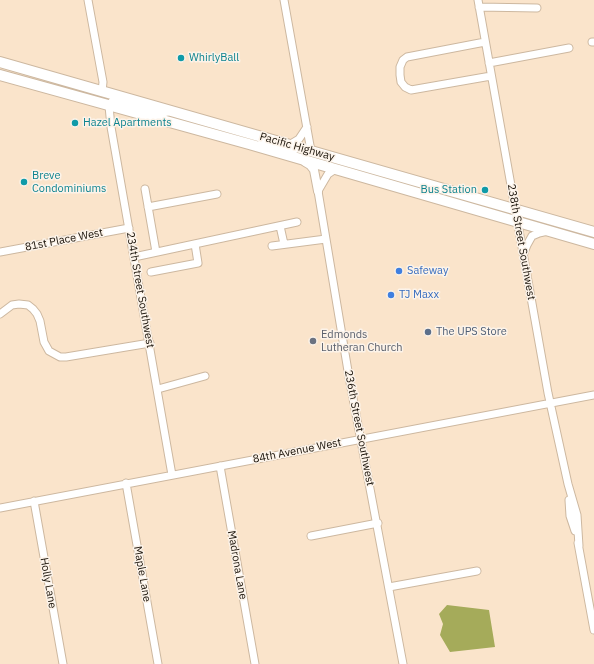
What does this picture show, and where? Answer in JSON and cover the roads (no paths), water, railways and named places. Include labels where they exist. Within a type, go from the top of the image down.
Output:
[{"type":"highway","name":"Pacific Highway","points":[[0,62],[594,232]]},
{"type":"highway","name":"Pacific Highway","points":[[0,75],[249,144],[334,170],[594,244]]},
{"type":"main road","points":[[108,106],[113,101],[161,113],[169,111]]},
{"type":"main road","points":[[249,144],[257,142],[307,154],[311,151]]},
{"type":"main road","points":[[302,160],[310,165],[314,170],[318,191]]},
{"type":"street","points":[[88,0],[103,82],[102,92]]},
{"type":"street","points":[[284,0],[311,151]]},
{"type":"street","points":[[478,3],[537,8]]},
{"type":"street","name":"238th Street Southwest","points":[[478,3],[551,404],[568,484],[570,516],[590,587],[594,630]]},
{"type":"street","points":[[485,42],[407,57],[403,60],[400,67],[400,75],[405,87],[411,90],[491,76]]},
{"type":"street","points":[[489,63],[569,48]]},
{"type":"street","name":"234th Street Southwest","points":[[108,106],[172,475]]},
{"type":"street","points":[[289,145],[299,139],[307,127]]},
{"type":"street","points":[[318,191],[328,174],[334,170]]},
{"type":"street","points":[[145,189],[156,252]]},
{"type":"street","name":"236th Street Southwest","points":[[318,191],[361,439],[403,664]]},
{"type":"street","points":[[148,207],[216,194]]},
{"type":"street","points":[[134,257],[297,222]]},
{"type":"street","points":[[280,226],[284,244]]},
{"type":"street","name":"81st Place West","points":[[0,252],[129,228]]},
{"type":"street","points":[[524,255],[526,245],[532,236],[539,232],[549,231]]},
{"type":"street","points":[[272,246],[326,239]]},
{"type":"street","points":[[152,272],[198,263],[195,244]]},
{"type":"street","points":[[0,314],[12,305],[28,305],[37,314],[40,321],[44,342],[49,352],[60,357],[150,343]]},
{"type":"street","points":[[158,389],[204,376]]},
{"type":"street","name":"84th Avenue West","points":[[0,508],[594,395]]},
{"type":"street","name":"Madrona Lane","points":[[220,466],[255,664]]},
{"type":"street","name":"Maple Lane","points":[[126,484],[158,664]]},
{"type":"street","name":"Holly Lane","points":[[34,501],[63,664]]},
{"type":"street","points":[[311,536],[378,524]]},
{"type":"street","points":[[389,587],[477,571]]},
{"type":"place","name":"WhirlyBall","points":[[181,58]]},
{"type":"place","name":"Hazel Apartments","points":[[75,123]]},
{"type":"place","name":"Breve Condominiums","points":[[24,182]]},
{"type":"place","name":"Bus Station","points":[[485,190]]},
{"type":"place","name":"Safeway","points":[[399,271]]},
{"type":"place","name":"TJ Maxx","points":[[391,295]]},
{"type":"place","name":"The UPS Store","points":[[428,332]]},
{"type":"place","name":"Edmonds Lutheran Church","points":[[313,341]]}]
